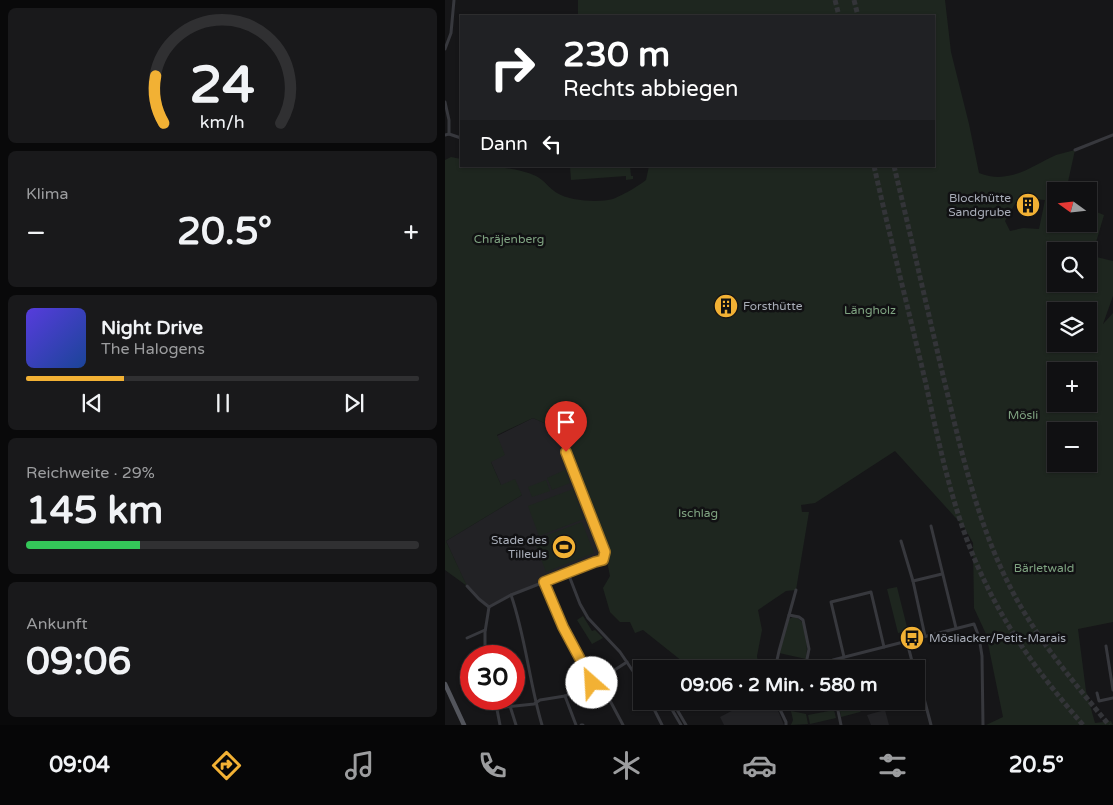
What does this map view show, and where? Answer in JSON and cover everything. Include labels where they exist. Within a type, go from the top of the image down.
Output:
[{"type":"main road","points":[[445,684],[464,725]]},
{"type":"street","points":[[445,49],[451,33],[454,0]]},
{"type":"street","points":[[445,102],[449,120],[447,134],[460,138]]},
{"type":"street","points":[[1075,150],[1113,134]]},
{"type":"street","points":[[489,607],[511,594],[603,560],[605,557],[605,552],[566,452]]},
{"type":"street","points":[[931,526],[956,628]]},
{"type":"street","points":[[901,542],[913,581],[925,636]]},
{"type":"street","points":[[568,573],[588,618],[615,646],[633,671]]},
{"type":"street","points":[[913,581],[942,574]]},
{"type":"street","points":[[544,582],[563,627],[593,683]]},
{"type":"street","points":[[467,586],[489,607]]},
{"type":"street","points":[[777,660],[796,590]]},
{"type":"street","points":[[844,657],[831,602],[871,592],[884,647]]},
{"type":"street","points":[[511,594],[524,641],[542,725]]},
{"type":"street","points":[[485,645],[489,607]]},
{"type":"street","points":[[789,615],[797,616],[803,620],[809,649],[807,660]]},
{"type":"street","points":[[833,660],[975,624],[982,656],[983,725]]},
{"type":"street","points":[[467,638],[486,630]]},
{"type":"street","points":[[907,642],[912,660]]},
{"type":"street","points":[[1107,646],[1113,690]]},
{"type":"street","points":[[525,704],[565,696],[599,680],[627,662]]},
{"type":"street","points":[[599,680],[623,725]]},
{"type":"street","points":[[1097,693],[1099,701],[1113,698]]},
{"type":"street","points":[[565,696],[576,725]]},
{"type":"street","points":[[925,702],[931,725]]},
{"type":"street","points":[[497,710],[500,725]]},
{"type":"street","points":[[511,710],[516,725]]},
{"type":"street","points":[[655,710],[662,725]]},
{"type":"street","points":[[672,710],[681,725]]},
{"type":"street","points":[[677,710],[686,725]]},
{"type":"street","points":[[780,710],[786,725]]},
{"type":"street","points":[[838,710],[841,725]]},
{"type":"shaded area","points":[[533,418],[560,430],[566,452],[605,552],[603,560],[511,594],[489,607],[467,587],[446,541],[522,495],[501,485],[491,462],[497,436]]},
{"type":"shaded area","points":[[733,710],[778,710],[784,725],[724,725],[720,717]]},
{"type":"shaded area","points":[[885,710],[889,725],[871,725],[867,715]]},
{"type":"green space","points":[[578,0],[945,0],[951,52],[979,173],[1000,177],[1010,176],[1056,155],[1075,150],[1068,182],[1047,182],[1047,232],[1097,232],[1097,212],[1104,215],[1096,242],[1047,242],[1047,292],[1097,292],[1097,257],[1113,261],[1113,296],[1103,324],[1113,313],[1113,622],[1078,629],[1086,691],[1095,723],[1111,721],[1113,725],[986,725],[1003,717],[986,634],[974,608],[973,543],[964,527],[895,451],[815,503],[801,505],[802,512],[809,512],[796,590],[786,591],[758,610],[762,630],[758,660],[681,660],[643,630],[635,633],[630,622],[620,622],[610,612],[603,588],[610,576],[605,552],[566,452],[560,430],[533,418],[497,435],[505,455],[491,462],[501,485],[515,479],[522,495],[446,541],[467,586],[445,570],[445,160],[451,157],[460,159],[460,167],[499,167],[518,170],[536,176],[554,191],[569,198],[592,201],[607,200],[613,199],[646,180],[649,167],[935,167],[935,15],[578,15]],"holes":[[[1034,199],[1045,200],[1039,229],[1023,228],[1010,231],[1005,221],[1016,202]]]},
{"type":"green space","points":[[570,167],[630,167],[631,176],[633,176],[633,179],[626,180],[626,176],[571,180]]},
{"type":"green space","points":[[565,470],[570,483],[552,490],[547,478]]},
{"type":"green space","points":[[546,480],[550,491],[532,497],[528,487]]},
{"type":"green space","points":[[573,489],[584,519],[539,536],[528,506]]},
{"type":"green space","name":"Stade des Tilleuls","points":[[582,522],[594,553],[546,572],[534,540]]},
{"type":"green space","points":[[897,587],[908,631],[898,633],[887,589]]},
{"type":"green space","points":[[583,616],[592,631],[595,630],[603,638],[592,644],[577,620]]},
{"type":"green space","points":[[793,617],[800,620],[806,632],[806,659],[779,653],[789,619]]},
{"type":"green space","points":[[834,710],[836,718],[810,724],[808,715]]},
{"type":"green space","points":[[842,710],[862,710],[841,717],[840,711]]},
{"type":"green space","points":[[791,711],[806,714],[808,724],[791,725],[793,720]]},
{"type":"tunnel","points":[[835,0],[839,15]]},
{"type":"tunnel","points":[[854,0],[858,15]]},
{"type":"tunnel","points":[[874,167],[942,457],[956,508],[974,558],[995,602],[1017,639],[1055,692],[1083,725]]},
{"type":"tunnel","points":[[894,167],[960,445],[975,498],[993,550],[1017,600],[1037,633],[1109,725]]},
{"type":"place","name":"Blockhütte Sandgrube","points":[[1028,205]]},
{"type":"place","name":"Forsthütte","points":[[726,306]]},
{"type":"place","name":"Stade des Tilleuls","points":[[564,547]]},
{"type":"place","name":"Mösliacker/Petit-Marais","points":[[912,638]]},
{"type":"route","points":[[566,452],[605,552],[605,557],[603,560],[544,582],[563,627],[592,683]]},
{"type":"park label","name":"Chräjenberg","points":[[509,239]]},
{"type":"park label","name":"Längholz","points":[[870,310]]},
{"type":"park label","name":"Mösli","points":[[1023,415]]},
{"type":"park label","name":"Ischlag","points":[[698,513]]},
{"type":"park label","name":"Bärletwald","points":[[1044,568]]}]
